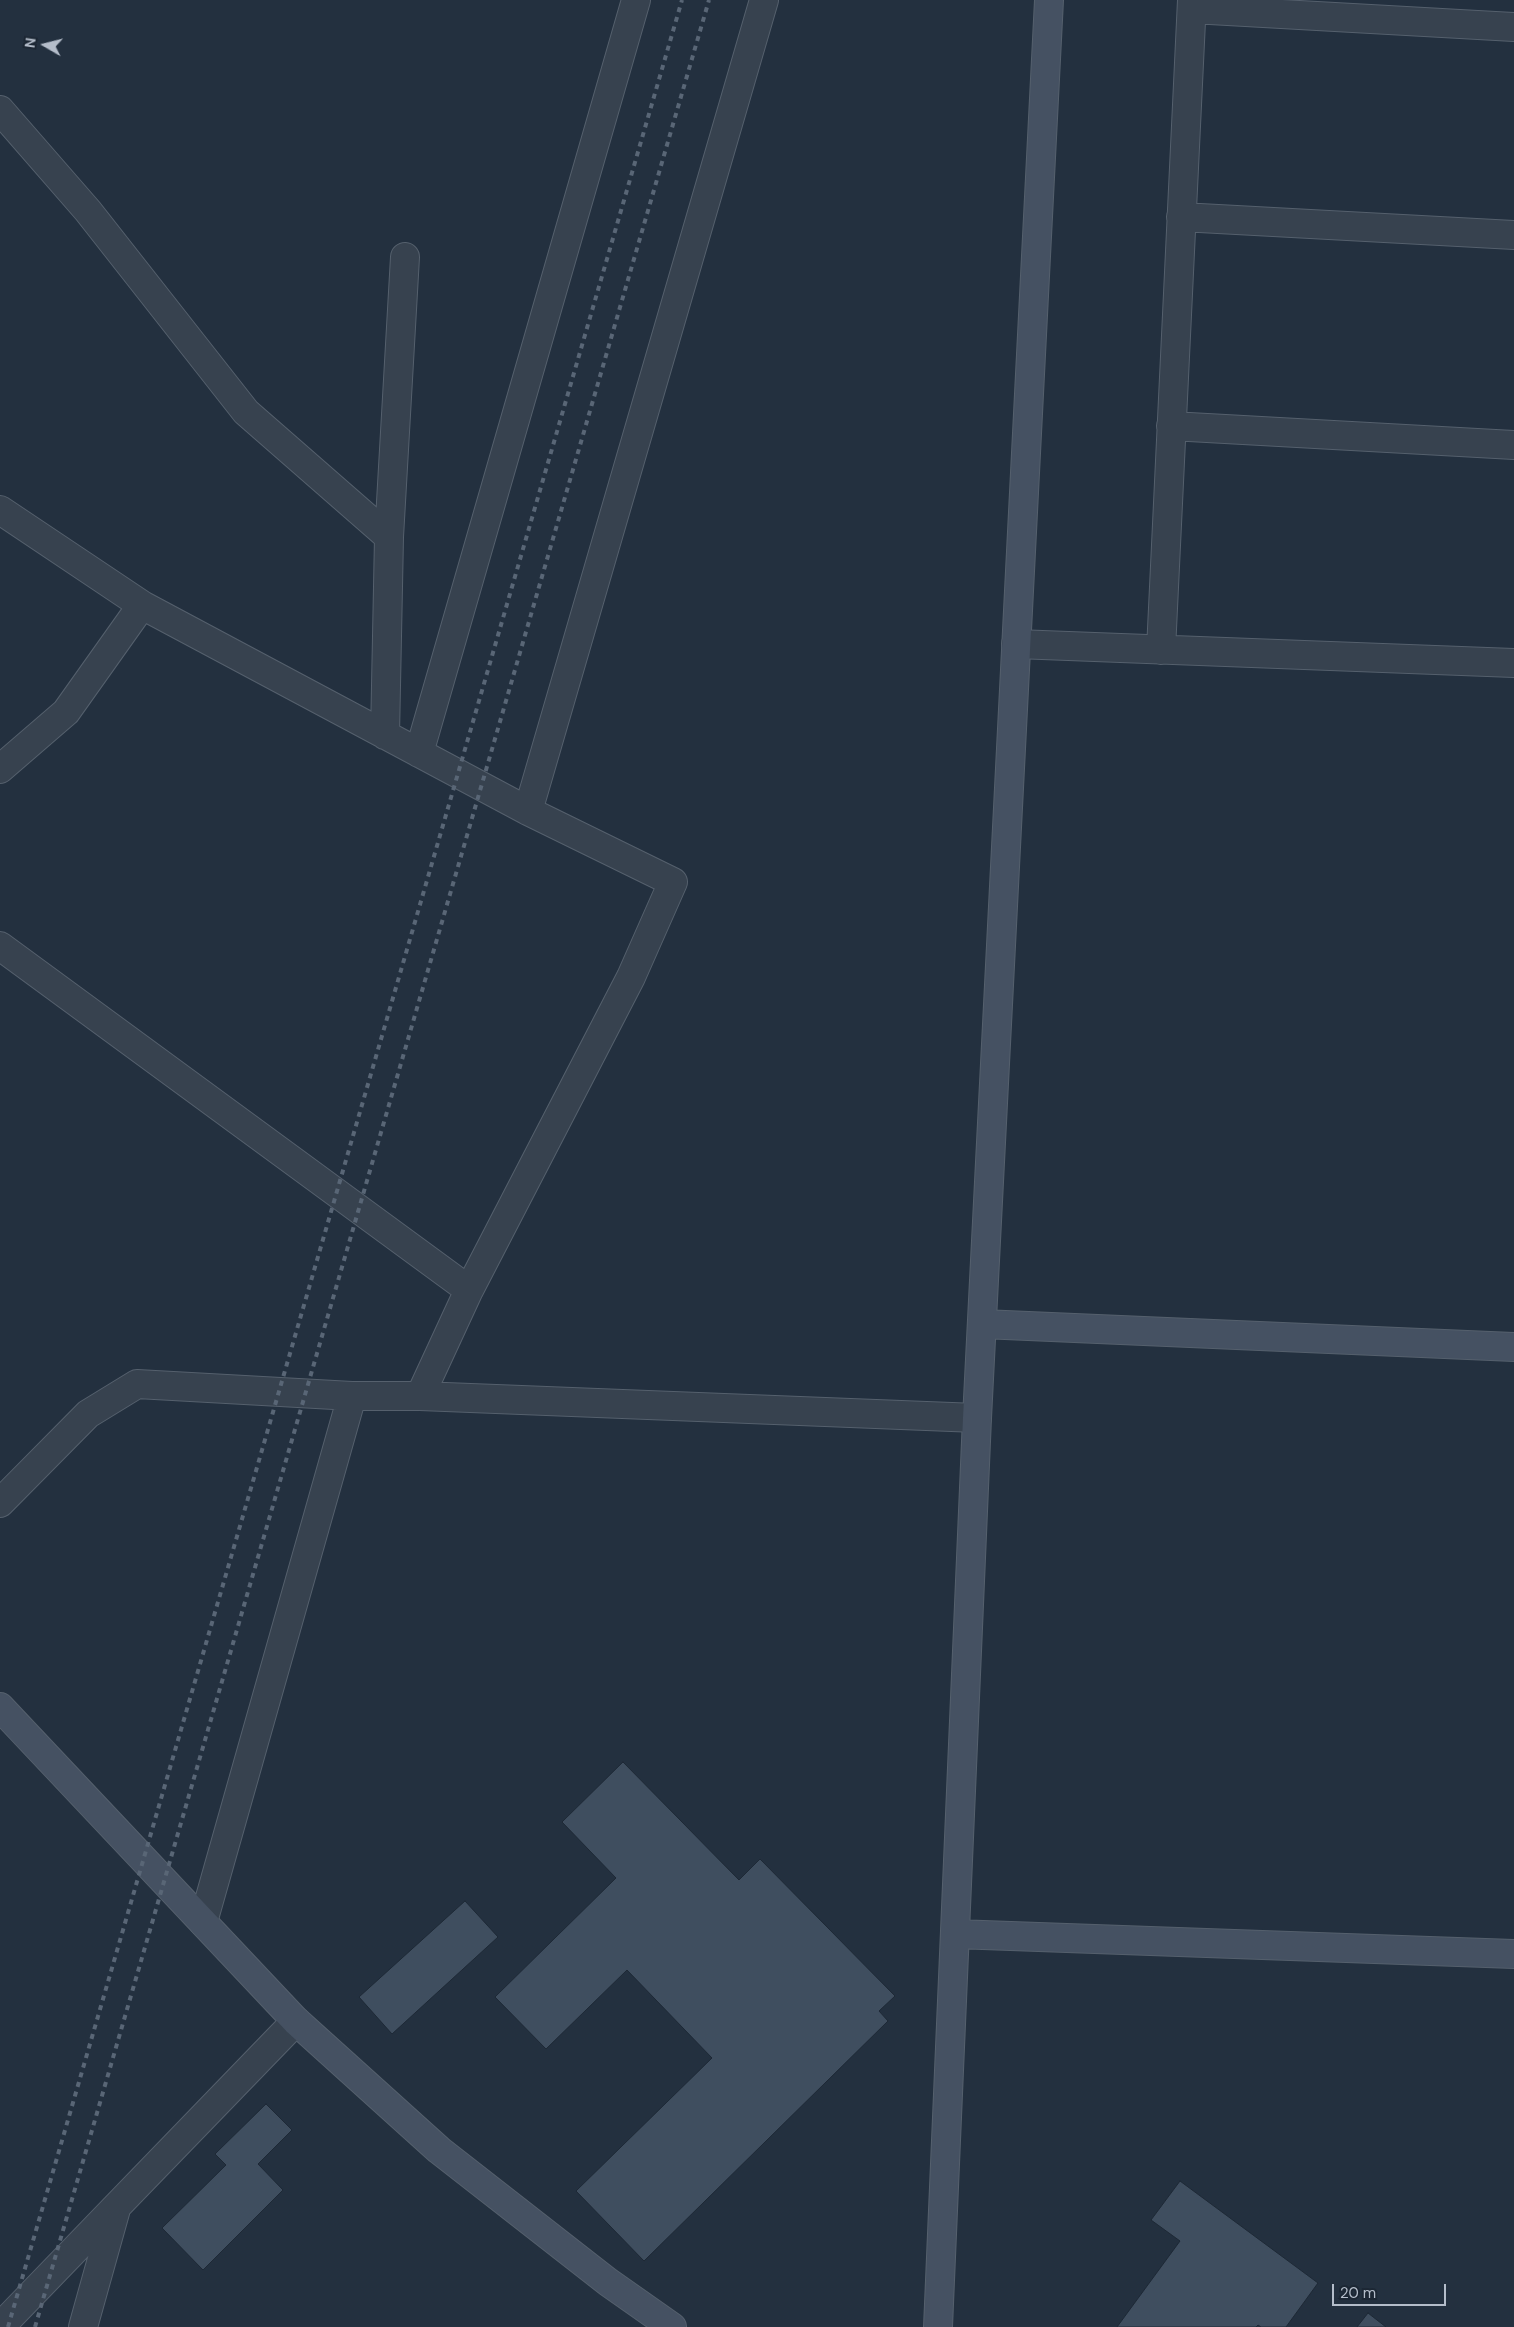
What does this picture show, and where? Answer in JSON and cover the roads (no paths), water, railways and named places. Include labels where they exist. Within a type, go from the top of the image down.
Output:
[{"type":"street","points":[[418,753],[636,0]]},
{"type":"street","points":[[528,811],[764,0]]},
{"type":"street","points":[[938,2327],[976,1418],[1049,0]]},
{"type":"street","points":[[1161,650],[1192,4],[1514,27]]},
{"type":"street","points":[[0,110],[88,211],[246,412],[389,537]]},
{"type":"street","points":[[1182,217],[1514,235]]},
{"type":"street","points":[[386,735],[389,537],[405,257]]},
{"type":"street","points":[[1171,426],[1514,445]]},
{"type":"street","points":[[0,510],[142,605],[528,811],[673,882],[631,977],[469,1290],[420,1396]]},
{"type":"street","points":[[0,769],[66,712],[142,605]]},
{"type":"street","points":[[1016,644],[1514,663]]},
{"type":"street","points":[[0,946],[469,1290]]},
{"type":"street","points":[[982,1324],[1514,1347]]},
{"type":"street","points":[[0,1503],[88,1414],[137,1384],[352,1396],[420,1396],[976,1418]]},
{"type":"street","points":[[203,1922],[352,1396]]},
{"type":"street","points":[[0,1707],[296,2021],[439,2150],[608,2282],[672,2327]]},
{"type":"street","points":[[955,1934],[1514,1954]]},
{"type":"street","points":[[0,2327],[296,2021]]},
{"type":"street","points":[[83,2327],[117,2206]]},
{"type":"railway","points":[[8,2327],[682,0]]},
{"type":"railway","points":[[35,2327],[709,0]]}]
